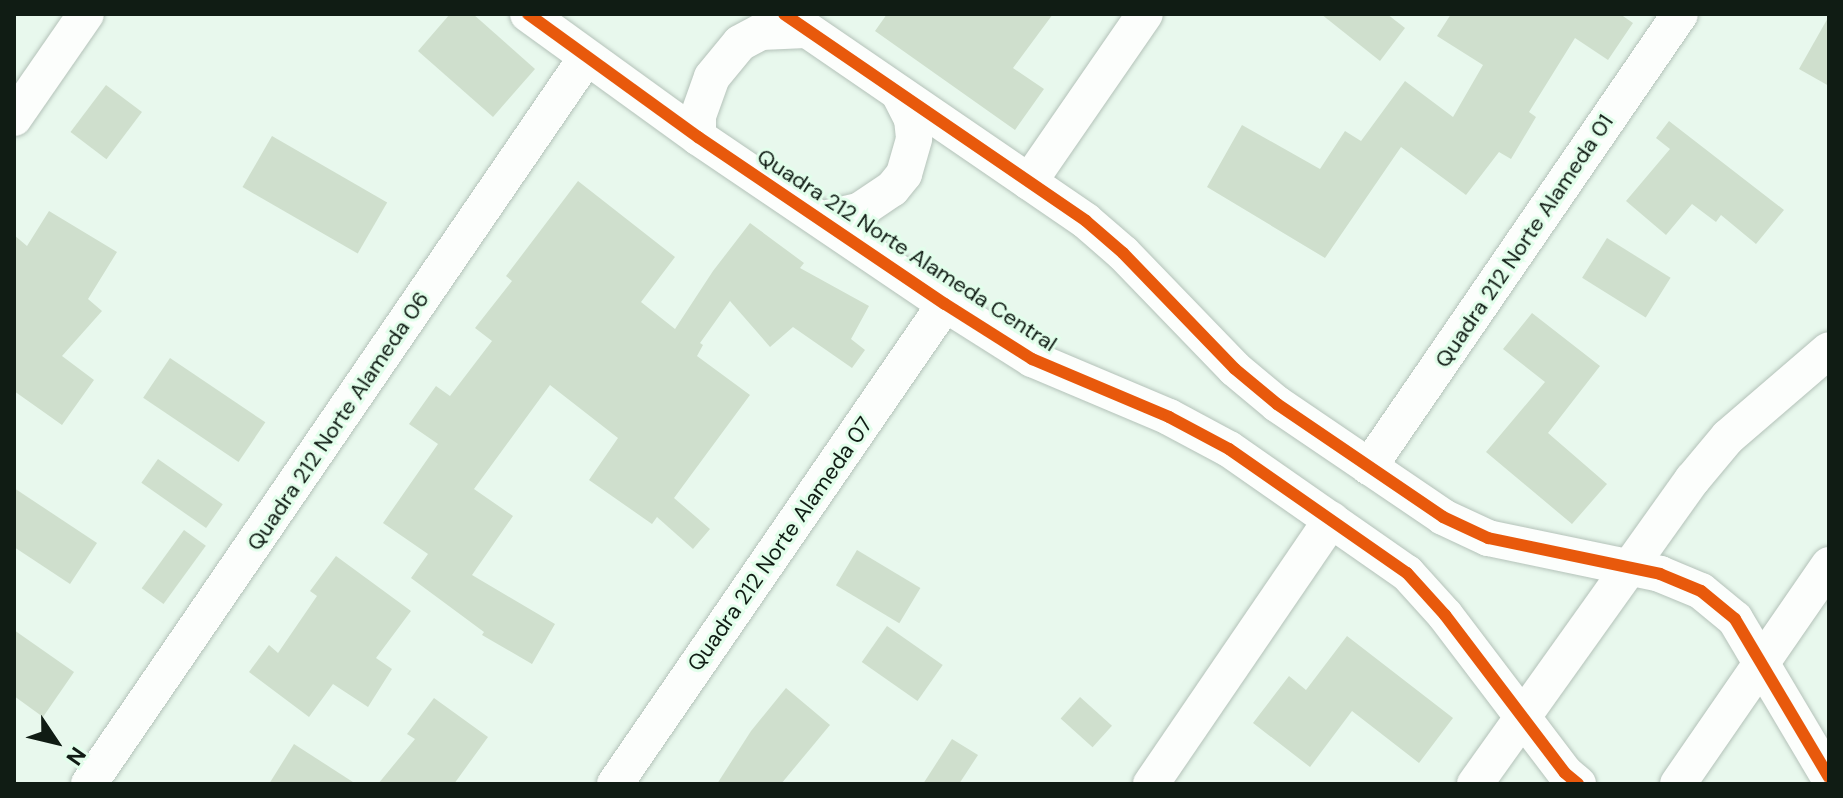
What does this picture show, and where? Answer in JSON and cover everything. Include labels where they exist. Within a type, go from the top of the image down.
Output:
[{"type":"street","points":[[14,118],[86,14]]},
{"type":"street","name":"Quadra 212 Norte Alameda Central","points":[[528,14],[698,137],[945,304],[1032,359],[1169,417],[1229,449],[1407,573],[1524,715],[1547,751],[1578,784]]},
{"type":"street","points":[[1029,182],[1145,14]]},
{"type":"street","name":"Quadra 212 Norte Alameda 01","points":[[1369,467],[1680,14]]},
{"type":"street","points":[[698,137],[698,116],[712,77],[740,43],[761,32],[795,22],[1086,221],[1123,253],[1235,369],[1277,404],[1443,517],[1488,538],[1660,574],[1701,591],[1735,619],[1829,777]]},
{"type":"street","name":"Quadra 212 Norte Alameda 06","points":[[89,784],[586,58]]},
{"type":"street","points":[[823,219],[859,211],[892,189],[904,174],[914,138],[912,119],[901,97]]},
{"type":"street","name":"Quadra 212 Norte Alameda 07","points":[[615,784],[945,304]]},
{"type":"street","points":[[1475,784],[1692,480],[1728,437],[1829,350]]},
{"type":"street","points":[[1151,784],[1331,520]]},
{"type":"street","points":[[1678,784],[1829,565]]},
{"type":"building","points":[[450,14],[473,14],[535,69],[493,117],[418,51]]},
{"type":"building","points":[[887,14],[1053,14],[1013,68],[1044,89],[1015,130],[875,31]]},
{"type":"building","points":[[1321,14],[1387,14],[1405,28],[1380,61]]},
{"type":"building","points":[[1451,14],[1620,14],[1633,23],[1608,60],[1575,38],[1529,112],[1536,117],[1511,159],[1499,152],[1466,195],[1401,147],[1325,258],[1207,187],[1242,125],[1320,169],[1345,131],[1361,141],[1405,81],[1453,117],[1483,65],[1437,36]]},
{"type":"building","points":[[1829,16],[1829,86],[1799,69]]},
{"type":"building","points":[[106,85],[142,112],[106,159],[70,132]]},
{"type":"building","points":[[1669,121],[1784,210],[1756,244],[1721,215],[1716,222],[1692,204],[1666,235],[1626,201],[1670,149],[1656,138]]},
{"type":"building","points":[[272,136],[387,202],[358,254],[242,187]]},
{"type":"building","points":[[578,181],[675,257],[641,302],[675,329],[713,271],[750,223],[804,263],[800,268],[869,306],[851,339],[865,350],[852,368],[793,327],[770,347],[730,301],[700,343],[703,345],[697,356],[750,395],[674,498],[710,529],[693,549],[657,517],[652,524],[589,480],[618,438],[550,385],[474,489],[513,516],[472,575],[555,624],[532,664],[482,635],[484,632],[411,578],[428,554],[383,523],[438,444],[409,424],[436,386],[450,396],[492,341],[475,328],[512,281],[506,276]]},
{"type":"building","points":[[49,211],[117,252],[88,299],[102,311],[62,356],[94,380],[62,425],[14,391],[14,235],[27,246]]},
{"type":"building","points":[[1607,238],[1671,278],[1646,318],[1582,278]]},
{"type":"building","points":[[1532,313],[1600,366],[1548,433],[1607,484],[1572,524],[1486,452],[1545,382],[1503,349]]},
{"type":"building","points":[[170,358],[265,422],[238,462],[143,398]]},
{"type":"building","points":[[158,459],[223,504],[206,528],[141,483]]},
{"type":"building","points":[[14,488],[97,543],[70,584],[14,547]]},
{"type":"building","points":[[184,530],[206,546],[164,604],[142,588]]},
{"type":"building","points":[[857,550],[920,588],[899,623],[836,585]]},
{"type":"building","points":[[336,556],[411,611],[376,658],[392,669],[368,707],[333,684],[309,717],[249,672],[269,645],[278,653],[317,596],[310,591]]},
{"type":"building","points":[[887,626],[943,665],[917,701],[862,662]]},
{"type":"building","points":[[14,630],[74,672],[43,717],[14,696]]},
{"type":"building","points":[[1347,636],[1453,718],[1419,763],[1352,711],[1310,767],[1253,723],[1289,676],[1306,690]]},
{"type":"building","points":[[786,688],[830,725],[781,784],[717,784],[751,731]]},
{"type":"building","points":[[1080,697],[1112,726],[1093,747],[1061,719]]},
{"type":"building","points":[[434,698],[488,737],[454,784],[378,784],[415,739],[407,734]]},
{"type":"building","points":[[952,739],[978,755],[959,784],[923,784]]},
{"type":"building","points":[[294,744],[356,784],[269,784]]},
{"type":"cycle path","points":[[528,14],[698,137],[945,304],[1032,359],[1169,417],[1229,449],[1407,573],[1445,615],[1565,773],[1578,784]]},
{"type":"cycle path","points":[[784,14],[1086,221],[1123,253],[1235,369],[1277,404],[1443,517],[1488,538],[1660,574],[1701,591],[1735,619],[1829,777]]}]
